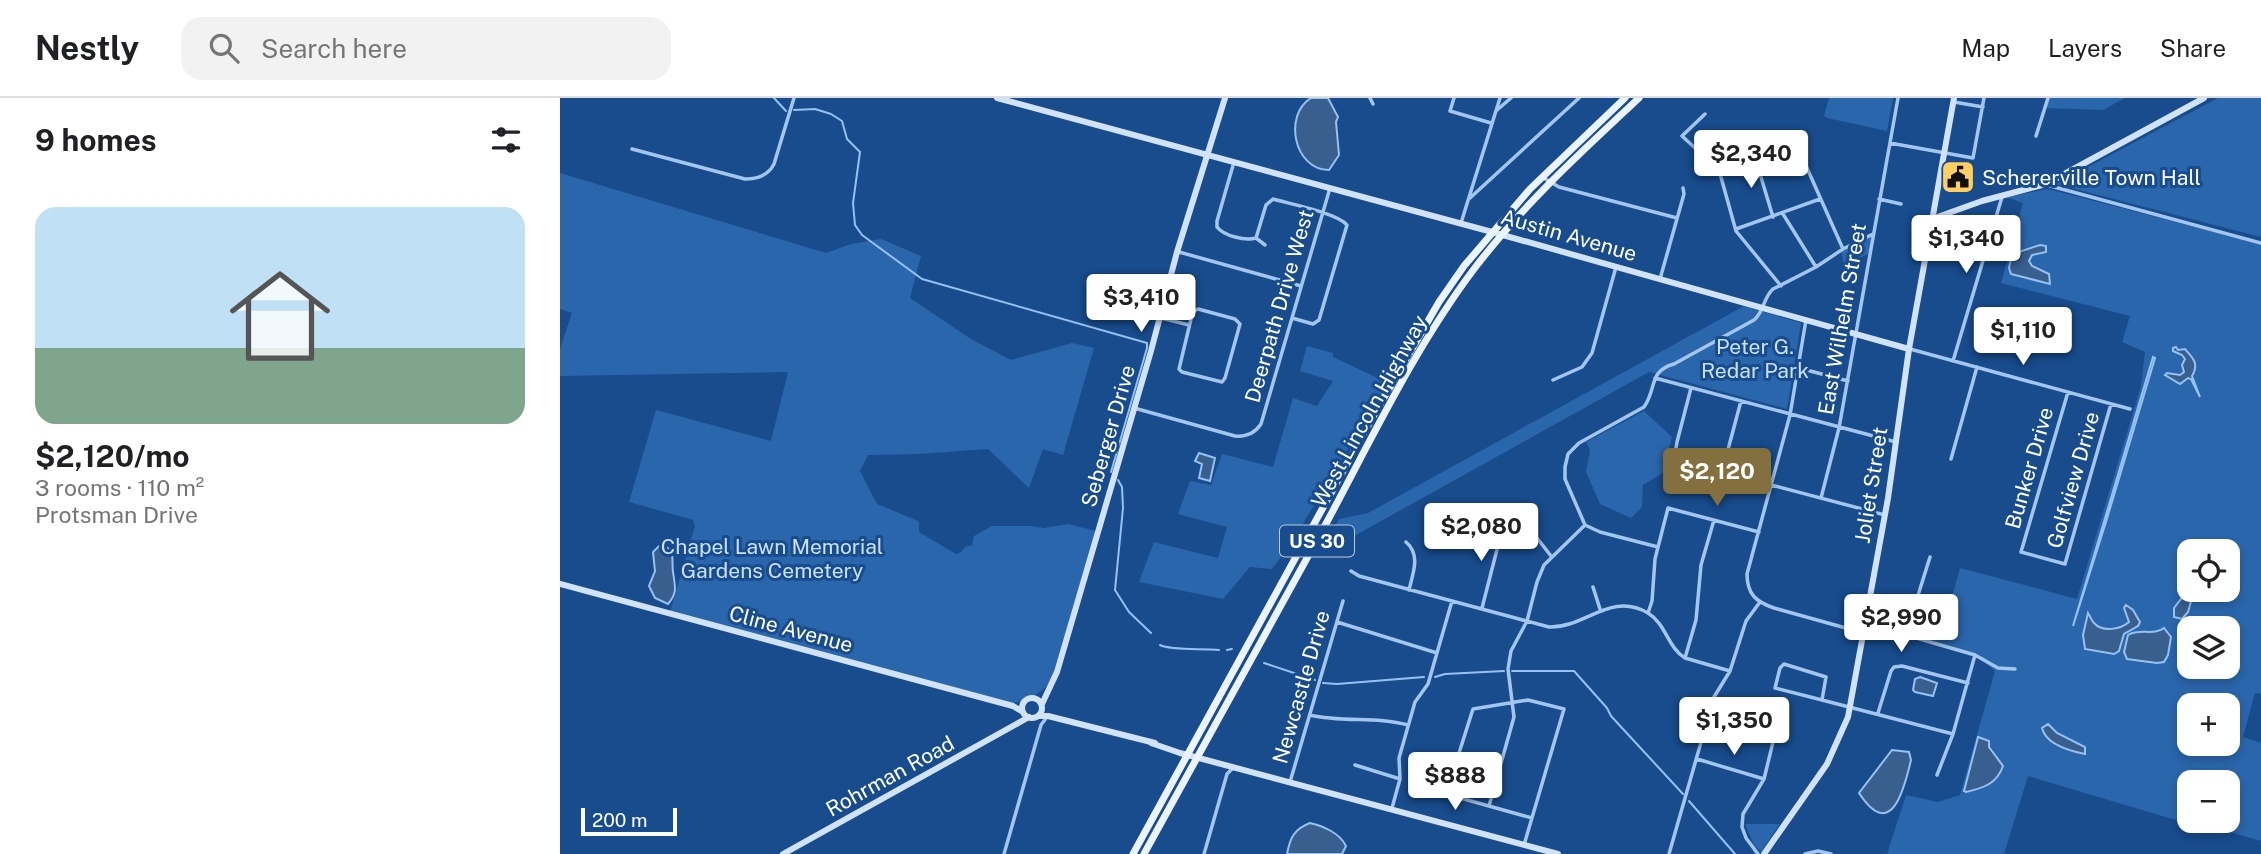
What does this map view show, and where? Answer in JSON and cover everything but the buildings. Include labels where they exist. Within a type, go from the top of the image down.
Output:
[{"type":"main road","name":"West Lincoln Highway","points":[[1133,854],[1411,348],[1457,275],[1542,176],[1625,98]]},
{"type":"main road","name":"West Lincoln Highway","points":[[1144,854],[1423,348],[1473,271],[1501,235],[1550,182],[1639,98]]},
{"type":"street","points":[[632,149],[754,179],[765,175],[775,164],[794,98]]},
{"type":"street","name":"Austin Avenue","points":[[997,98],[2130,409]]},
{"type":"street","name":"Seberger Drive","points":[[1030,715],[1042,705],[1054,679],[1177,252],[1225,98]]},
{"type":"street","points":[[1370,98],[1373,104]]},
{"type":"street","points":[[1454,98],[1450,111],[1492,123]]},
{"type":"street","points":[[1461,224],[1500,98]]},
{"type":"street","points":[[1496,111],[1511,98]]},
{"type":"street","points":[[1470,198],[1579,98]]},
{"type":"street","name":"East Wilhelm Street","points":[[1821,498],[1839,428],[1898,98]]},
{"type":"street","points":[[1890,143],[1973,158],[1984,98]]},
{"type":"street","points":[[2036,136],[2048,98]]},
{"type":"street","points":[[1932,219],[2002,195],[2046,184],[2204,98]]},
{"type":"street","points":[[1953,100],[1983,107]]},
{"type":"street","name":"Joliet Street","points":[[1764,854],[1827,764],[1840,739],[1850,708],[1885,515],[1909,349],[1953,100]]},
{"type":"street","points":[[1705,114],[1682,136],[1719,170],[1736,229],[1781,286]]},
{"type":"street","points":[[1719,170],[1754,154],[1777,149],[1803,159],[1843,249]]},
{"type":"street","points":[[1754,154],[1773,217]]},
{"type":"street","points":[[1234,162],[1217,227],[1223,232],[1249,240],[1256,238]]},
{"type":"street","points":[[1542,176],[1550,182],[1677,218]]},
{"type":"street","points":[[2046,184],[2261,243]]},
{"type":"street","name":"Deerpath Drive West","points":[[1134,408],[1236,436],[1253,433],[1261,424],[1330,188]]},
{"type":"street","points":[[1660,279],[1684,188]]},
{"type":"street","points":[[1953,361],[2002,195]]},
{"type":"street","points":[[1256,238],[1269,200],[1273,199],[1323,213],[1347,225],[1320,320],[1313,324],[1292,318]]},
{"type":"street","points":[[1736,229],[1821,199]]},
{"type":"street","points":[[1879,199],[1901,204]]},
{"type":"street","points":[[1783,214],[1816,267]]},
{"type":"street","points":[[1658,547],[1600,532],[1585,525],[1565,480],[1568,454],[1579,443],[1644,407],[1662,367],[1674,364],[1754,320],[1768,294],[1873,234]]},
{"type":"street","points":[[1256,238],[1265,245]]},
{"type":"street","points":[[1177,252],[1301,286]]},
{"type":"street","points":[[1553,380],[1583,367],[1592,353],[1616,267]]},
{"type":"street","points":[[1198,309],[1236,319],[1240,324],[1224,381],[1219,382],[1179,369],[1189,326],[1192,315],[1198,309]]},
{"type":"street","points":[[1159,317],[1189,326]]},
{"type":"street","points":[[1806,320],[1790,415],[1747,574],[1750,592],[1760,603],[1878,637],[1906,635],[1975,655],[1998,668],[2015,669]]},
{"type":"street","points":[[1951,459],[1977,367]]},
{"type":"street","points":[[1798,368],[1848,381]]},
{"type":"street","points":[[1655,378],[1896,442]]},
{"type":"street","points":[[1691,388],[1677,442],[1678,453],[1689,461],[1885,515]]},
{"type":"street","name":"Bunker Drive","points":[[2065,564],[2021,552],[2068,392]]},
{"type":"street","points":[[1722,472],[1741,401]]},
{"type":"street","name":"Golfview Drive","points":[[2065,564],[2111,404]]},
{"type":"street","points":[[1648,613],[1652,601],[1658,547],[1668,508],[1759,532]]},
{"type":"street","points":[[1685,659],[1696,620],[1701,565],[1714,520]]},
{"type":"street","points":[[1489,806],[1513,727],[1508,662],[1527,621],[1544,565],[1585,525]]},
{"type":"street","points":[[1482,609],[1501,534],[1505,530],[1530,529],[1551,556]]},
{"type":"street","points":[[1406,542],[1415,553],[1409,590]]},
{"type":"street","points":[[1871,595],[1915,605],[1930,557]]},
{"type":"street","points":[[1351,571],[1359,576],[1549,627],[1573,624],[1600,609],[1623,606],[1648,613],[1661,625],[1685,659],[1730,671]]},
{"type":"street","name":"Cline Avenue","points":[[560,584],[1013,706],[1030,715]]},
{"type":"street","points":[[1593,587],[1600,609]]},
{"type":"street","name":"Newcastle Drive","points":[[1290,782],[1343,601]]},
{"type":"street","points":[[1392,809],[1400,779],[1398,758],[1415,702],[1428,684],[1452,601]]},
{"type":"street","points":[[1669,854],[1714,697],[1730,671],[1746,621],[1760,603]]},
{"type":"street","points":[[1337,622],[1437,653]]},
{"type":"street","points":[[1937,775],[1953,734],[1975,655]]},
{"type":"street","points":[[1822,700],[1826,677],[1782,665],[1775,688],[1953,734]]},
{"type":"street","points":[[1878,713],[1894,667],[1902,666],[1968,683]]},
{"type":"street","points":[[1013,706],[1035,698],[1049,688]]},
{"type":"street","points":[[1035,698],[1048,716]]},
{"type":"street","points":[[1524,845],[1532,818],[1564,709],[1528,700],[1473,709],[1446,794],[1532,818]]},
{"type":"street","points":[[1024,703],[1030,715],[1041,725]]},
{"type":"street","points":[[1030,715],[1048,716],[1162,744],[1188,754],[1558,854]]},
{"type":"street","name":"Rohrman Road","points":[[783,854],[1013,728],[1030,715]]},
{"type":"street","points":[[1309,715],[1336,720],[1389,719],[1408,724]]},
{"type":"street","points":[[1003,854],[1041,725],[1048,716]]},
{"type":"street","points":[[1709,717],[1774,738],[1764,779],[1743,814],[1742,827],[1746,838],[1758,854]]},
{"type":"street","points":[[1697,759],[1764,779]]},
{"type":"street","points":[[1223,763],[1227,774]]},
{"type":"street","points":[[1355,765],[1400,779]]},
{"type":"street","points":[[1204,854],[1227,774],[1235,766]]},
{"type":"street","points":[[1805,854],[1818,850],[1831,854]]},
{"type":"green space","points":[[1829,98],[1893,98],[1887,131],[1827,118],[1824,116]]},
{"type":"green space","points":[[2049,98],[2125,98],[2103,110],[2045,108]]},
{"type":"green space","points":[[2218,98],[2261,98],[2261,237],[2056,184]]},
{"type":"green space","name":"Chapel Lawn Memorial Gardens Cemetery","points":[[560,173],[826,253],[851,244],[881,239],[921,256],[910,298],[971,339],[1011,360],[1072,343],[1094,348],[1063,455],[1043,449],[1029,488],[988,449],[868,455],[860,471],[877,504],[916,520],[919,522],[919,532],[956,554],[972,545],[974,536],[992,526],[1044,528],[1068,524],[1096,531],[1053,679],[1044,689],[1028,699],[1010,703],[670,612],[695,526],[693,520],[629,502],[656,410],[771,441],[788,372],[560,376],[560,349],[572,313],[560,309]]},
{"type":"green space","points":[[2048,189],[2261,244],[2261,694],[2255,693],[2243,737],[2261,743],[2261,841],[2233,833],[2240,833],[2240,770],[2177,770],[2177,820],[2028,776],[2004,854],[1887,854],[1906,795],[1938,802],[1960,795],[1995,671],[1975,655],[1906,635],[1878,637],[1864,633],[1871,595],[1948,611],[1960,568],[2077,599],[2141,386],[2145,352],[2122,342],[2130,316],[2001,283],[2023,203],[2006,197]]},
{"type":"green space","points":[[1873,234],[1870,253],[1844,266],[1841,250]]},
{"type":"green space","name":"Peter G. Redar Park","points":[[1744,306],[1801,323],[1787,409],[1649,372],[1320,555],[1339,519],[1368,513]]},
{"type":"green space","points":[[1307,346],[1333,353],[1333,357],[1388,383],[1290,545],[1272,569],[1250,567],[1223,599],[1139,582],[1154,542],[1218,558],[1227,527],[1178,514],[1190,481],[1211,485],[1222,454],[1273,467],[1293,398],[1317,406],[1333,381],[1300,371]]},
{"type":"green space","points":[[1644,411],[1672,437],[1663,473],[1643,485],[1642,507],[1631,518],[1600,504],[1586,472],[1590,450],[1586,442]]},
{"type":"green space","points":[[1745,824],[1780,824],[1761,852],[1754,845]]},
{"type":"shaded area","points":[[1311,98],[1328,98],[1338,117],[1336,122],[1339,155],[1329,170],[1317,168],[1307,161],[1296,140],[1297,116],[1302,106]]},
{"type":"shaded area","points":[[2040,245],[2046,246],[2046,252],[2032,255],[2029,261],[2032,266],[2049,274],[2050,284],[2011,274],[2009,268],[2012,254]]},
{"type":"shaded area","points":[[2176,347],[2178,350],[2185,349],[2194,362],[2192,376],[2200,397],[2191,379],[2188,378],[2180,384],[2165,375],[2180,375],[2184,372],[2182,365],[2185,359],[2173,351]]},
{"type":"shaded area","points":[[2153,357],[2155,358],[2073,626]]},
{"type":"shaded area","points":[[1199,453],[1215,458],[1210,481],[1199,478],[1202,464],[1195,461]]},
{"type":"shaded area","points":[[660,545],[669,549],[672,555],[675,589],[668,604],[655,598],[649,586],[655,571],[653,552]]},
{"type":"shaded area","points":[[2179,602],[2191,602],[2185,616],[2174,617],[2174,608]]},
{"type":"shaded area","points":[[2126,605],[2133,610],[2140,622],[2124,634],[2119,651],[2114,654],[2085,649],[2083,635],[2088,613],[2098,626],[2117,628],[2129,622],[2124,608]]},
{"type":"shaded area","points":[[2164,628],[2171,637],[2164,662],[2127,659],[2124,652],[2128,635]]},
{"type":"shaded area","points":[[1920,677],[1937,683],[1933,696],[1913,690],[1915,679]]},
{"type":"shaded area","points":[[2048,724],[2057,733],[2085,747],[2085,754],[2066,749],[2048,739],[2042,728]]},
{"type":"shaded area","points":[[1978,737],[1989,741],[1989,747],[2003,766],[1993,781],[1984,787],[1966,792],[1964,791]]},
{"type":"shaded area","points":[[1892,750],[1909,752],[1911,760],[1900,797],[1888,812],[1880,813],[1870,807],[1859,793]]},
{"type":"shaded area","points":[[1310,823],[1326,828],[1340,837],[1346,846],[1342,854],[1287,854],[1294,835]]},
{"type":"waterway","points":[[774,98],[786,111]]},
{"type":"waterway","points":[[794,110],[815,109],[842,121],[847,139],[860,152],[853,203],[855,225],[862,235],[922,279],[1147,343],[1111,472]]},
{"type":"waterway","points":[[1118,480],[1122,487],[1123,508],[1115,590],[1129,612],[1151,633]]},
{"type":"waterway","points":[[1160,645],[1180,649],[1219,650]]},
{"type":"waterway","points":[[1227,650],[1232,649]]},
{"type":"waterway","points":[[1264,663],[1315,680]]},
{"type":"waterway","points":[[1435,677],[1445,674],[1504,671]]},
{"type":"waterway","points":[[1512,671],[1574,671],[1611,716],[1683,794]]},
{"type":"waterway","points":[[1323,683],[1424,677]]},
{"type":"waterway","points":[[1689,801],[1735,854]]},
{"type":"place","name":"Schererville Town Hall","points":[[1958,177]]}]
